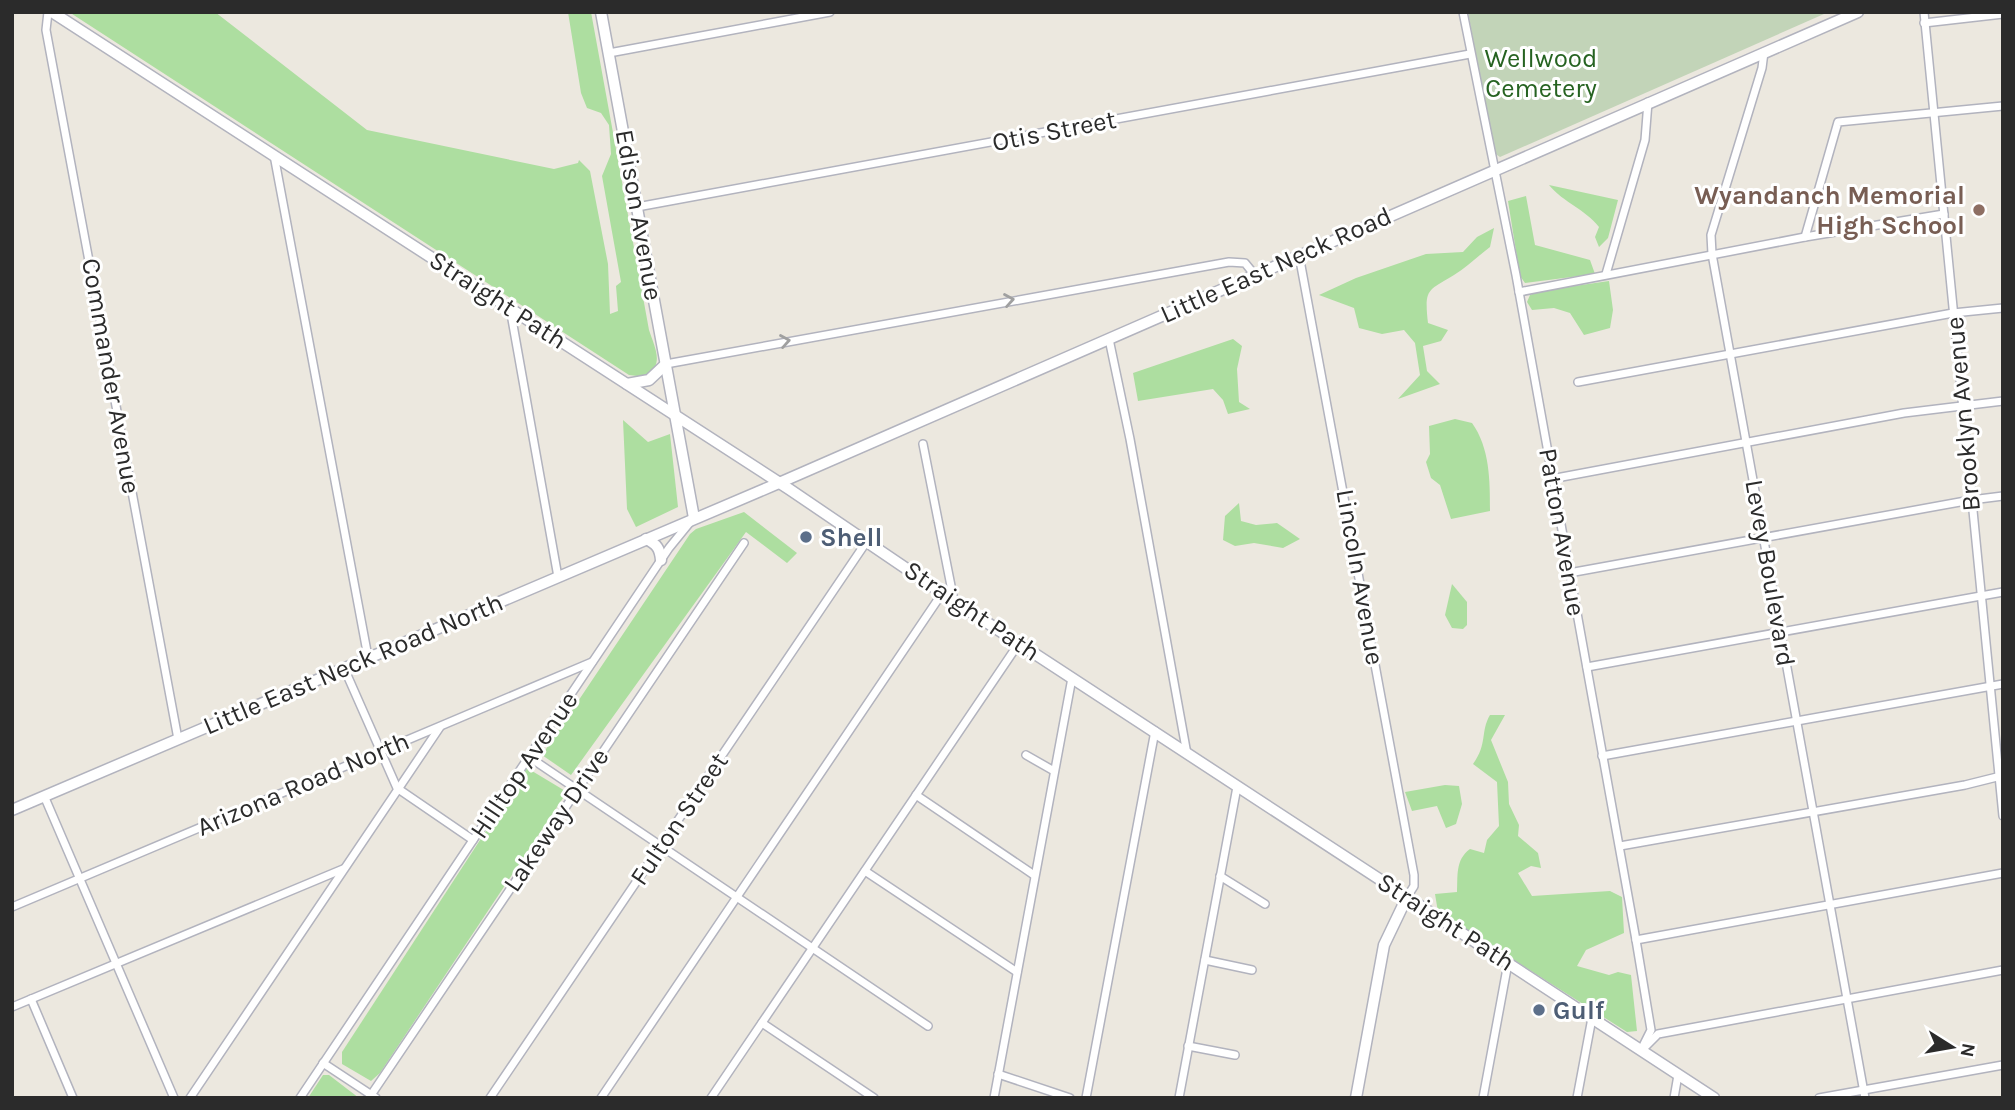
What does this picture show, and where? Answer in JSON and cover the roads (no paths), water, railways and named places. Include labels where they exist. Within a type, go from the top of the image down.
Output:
[{"type":"main road","name":"Straight Path","points":[[50,12],[779,483],[954,601],[1714,1098]]},
{"type":"main road","name":"Edison Avenue","points":[[601,12],[677,418]]},
{"type":"main road","name":"Little East Neck Road","points":[[694,518],[1858,12]]},
{"type":"main road","points":[[627,384],[649,380],[666,364]]},
{"type":"main road","points":[[677,418],[694,518]]},
{"type":"main road","name":"Little East Neck Road North","points":[[12,810],[694,518]]},
{"type":"main road","points":[[646,539],[654,543],[660,551],[661,561]]},
{"type":"main road","points":[[1356,1098],[1384,945],[1407,897]]},
{"type":"street","name":"Commander Avenue","points":[[50,12],[46,30],[178,739]]},
{"type":"street","points":[[609,53],[830,12]]},
{"type":"street","name":"Patton Avenue","points":[[1463,12],[1519,292],[1636,940],[1651,1030],[1642,1051]]},
{"type":"street","name":"Brooklyn Avenue","points":[[1924,12],[2003,816]]},
{"type":"street","points":[[1924,23],[2003,15]]},
{"type":"street","name":"Levey Boulevard","points":[[1764,52],[1762,68],[1711,235],[1712,254],[1864,1094]]},
{"type":"street","name":"Otis Street","points":[[637,207],[1471,54]]},
{"type":"street","points":[[1606,274],[1645,141],[1648,102]]},
{"type":"street","points":[[1805,237],[1838,122],[2003,106]]},
{"type":"street","points":[[274,155],[369,657]]},
{"type":"street","points":[[1519,292],[1712,254],[1944,214]]},
{"type":"street","name":"Lincoln Avenue","points":[[1299,255],[1414,875],[1413,886],[1407,897]]},
{"type":"street","points":[[666,364],[1229,262],[1245,263],[1254,274]]},
{"type":"street","points":[[510,308],[558,576]]},
{"type":"street","points":[[1578,382],[1953,313],[2003,308]]},
{"type":"street","points":[[1109,339],[1130,439],[1187,754]]},
{"type":"street","points":[[1551,480],[1962,405],[2003,401]]},
{"type":"street","points":[[923,444],[954,601]]},
{"type":"street","points":[[1569,573],[2003,496]]},
{"type":"street","name":"Hilltop Avenue","points":[[300,1098],[661,561],[694,518]]},
{"type":"street","name":"Fulton Street","points":[[490,1098],[867,541]]},
{"type":"street","name":"Lakeway Drive","points":[[372,1097],[744,543]]},
{"type":"street","points":[[601,1098],[943,592]]},
{"type":"street","points":[[1587,667],[1980,594],[2003,592]]},
{"type":"street","points":[[711,1098],[1019,642]]},
{"type":"street","name":"Arizona Road North","points":[[12,907],[594,661]]},
{"type":"street","points":[[344,668],[397,788],[474,840]]},
{"type":"street","points":[[994,1098],[1072,678]]},
{"type":"street","points":[[1602,757],[2003,684]]},
{"type":"street","points":[[190,1098],[442,724]]},
{"type":"street","points":[[1086,1098],[1155,731]]},
{"type":"street","points":[[1026,755],[1054,771]]},
{"type":"street","points":[[529,757],[662,844],[928,1026]]},
{"type":"street","points":[[1619,846],[1965,785],[2001,776]]},
{"type":"street","points":[[1179,1098],[1237,787]]},
{"type":"street","points":[[916,795],[1034,875]]},
{"type":"street","points":[[45,798],[174,1098]]},
{"type":"street","points":[[12,1007],[344,869]]},
{"type":"street","points":[[865,871],[1017,972]]},
{"type":"street","points":[[1636,940],[2003,873]]},
{"type":"street","points":[[1220,876],[1265,904]]},
{"type":"street","points":[[1205,960],[1252,970]]},
{"type":"street","points":[[1483,1098],[1508,963]]},
{"type":"street","points":[[1642,1051],[1658,1034],[2003,970]]},
{"type":"street","points":[[31,999],[73,1098]]},
{"type":"street","points":[[1577,1098],[1592,1018]]},
{"type":"street","points":[[762,1023],[874,1098]]},
{"type":"street","points":[[1188,1046],[1236,1055]]},
{"type":"street","points":[[323,1063],[372,1097]]},
{"type":"street","points":[[1819,1098],[1864,1094],[2003,1065]]},
{"type":"street","points":[[998,1074],[1070,1098]]},
{"type":"street","points":[[1674,1098],[1678,1075]]},
{"type":"place","name":"Wyandanch Memorial High School","points":[[1979,210]]},
{"type":"place","name":"Shell","points":[[806,537]]},
{"type":"place","name":"Gulf","points":[[1539,1010]]},
{"type":"park label","name":"Wellwood Cemetery","points":[[1541,73]]}]
